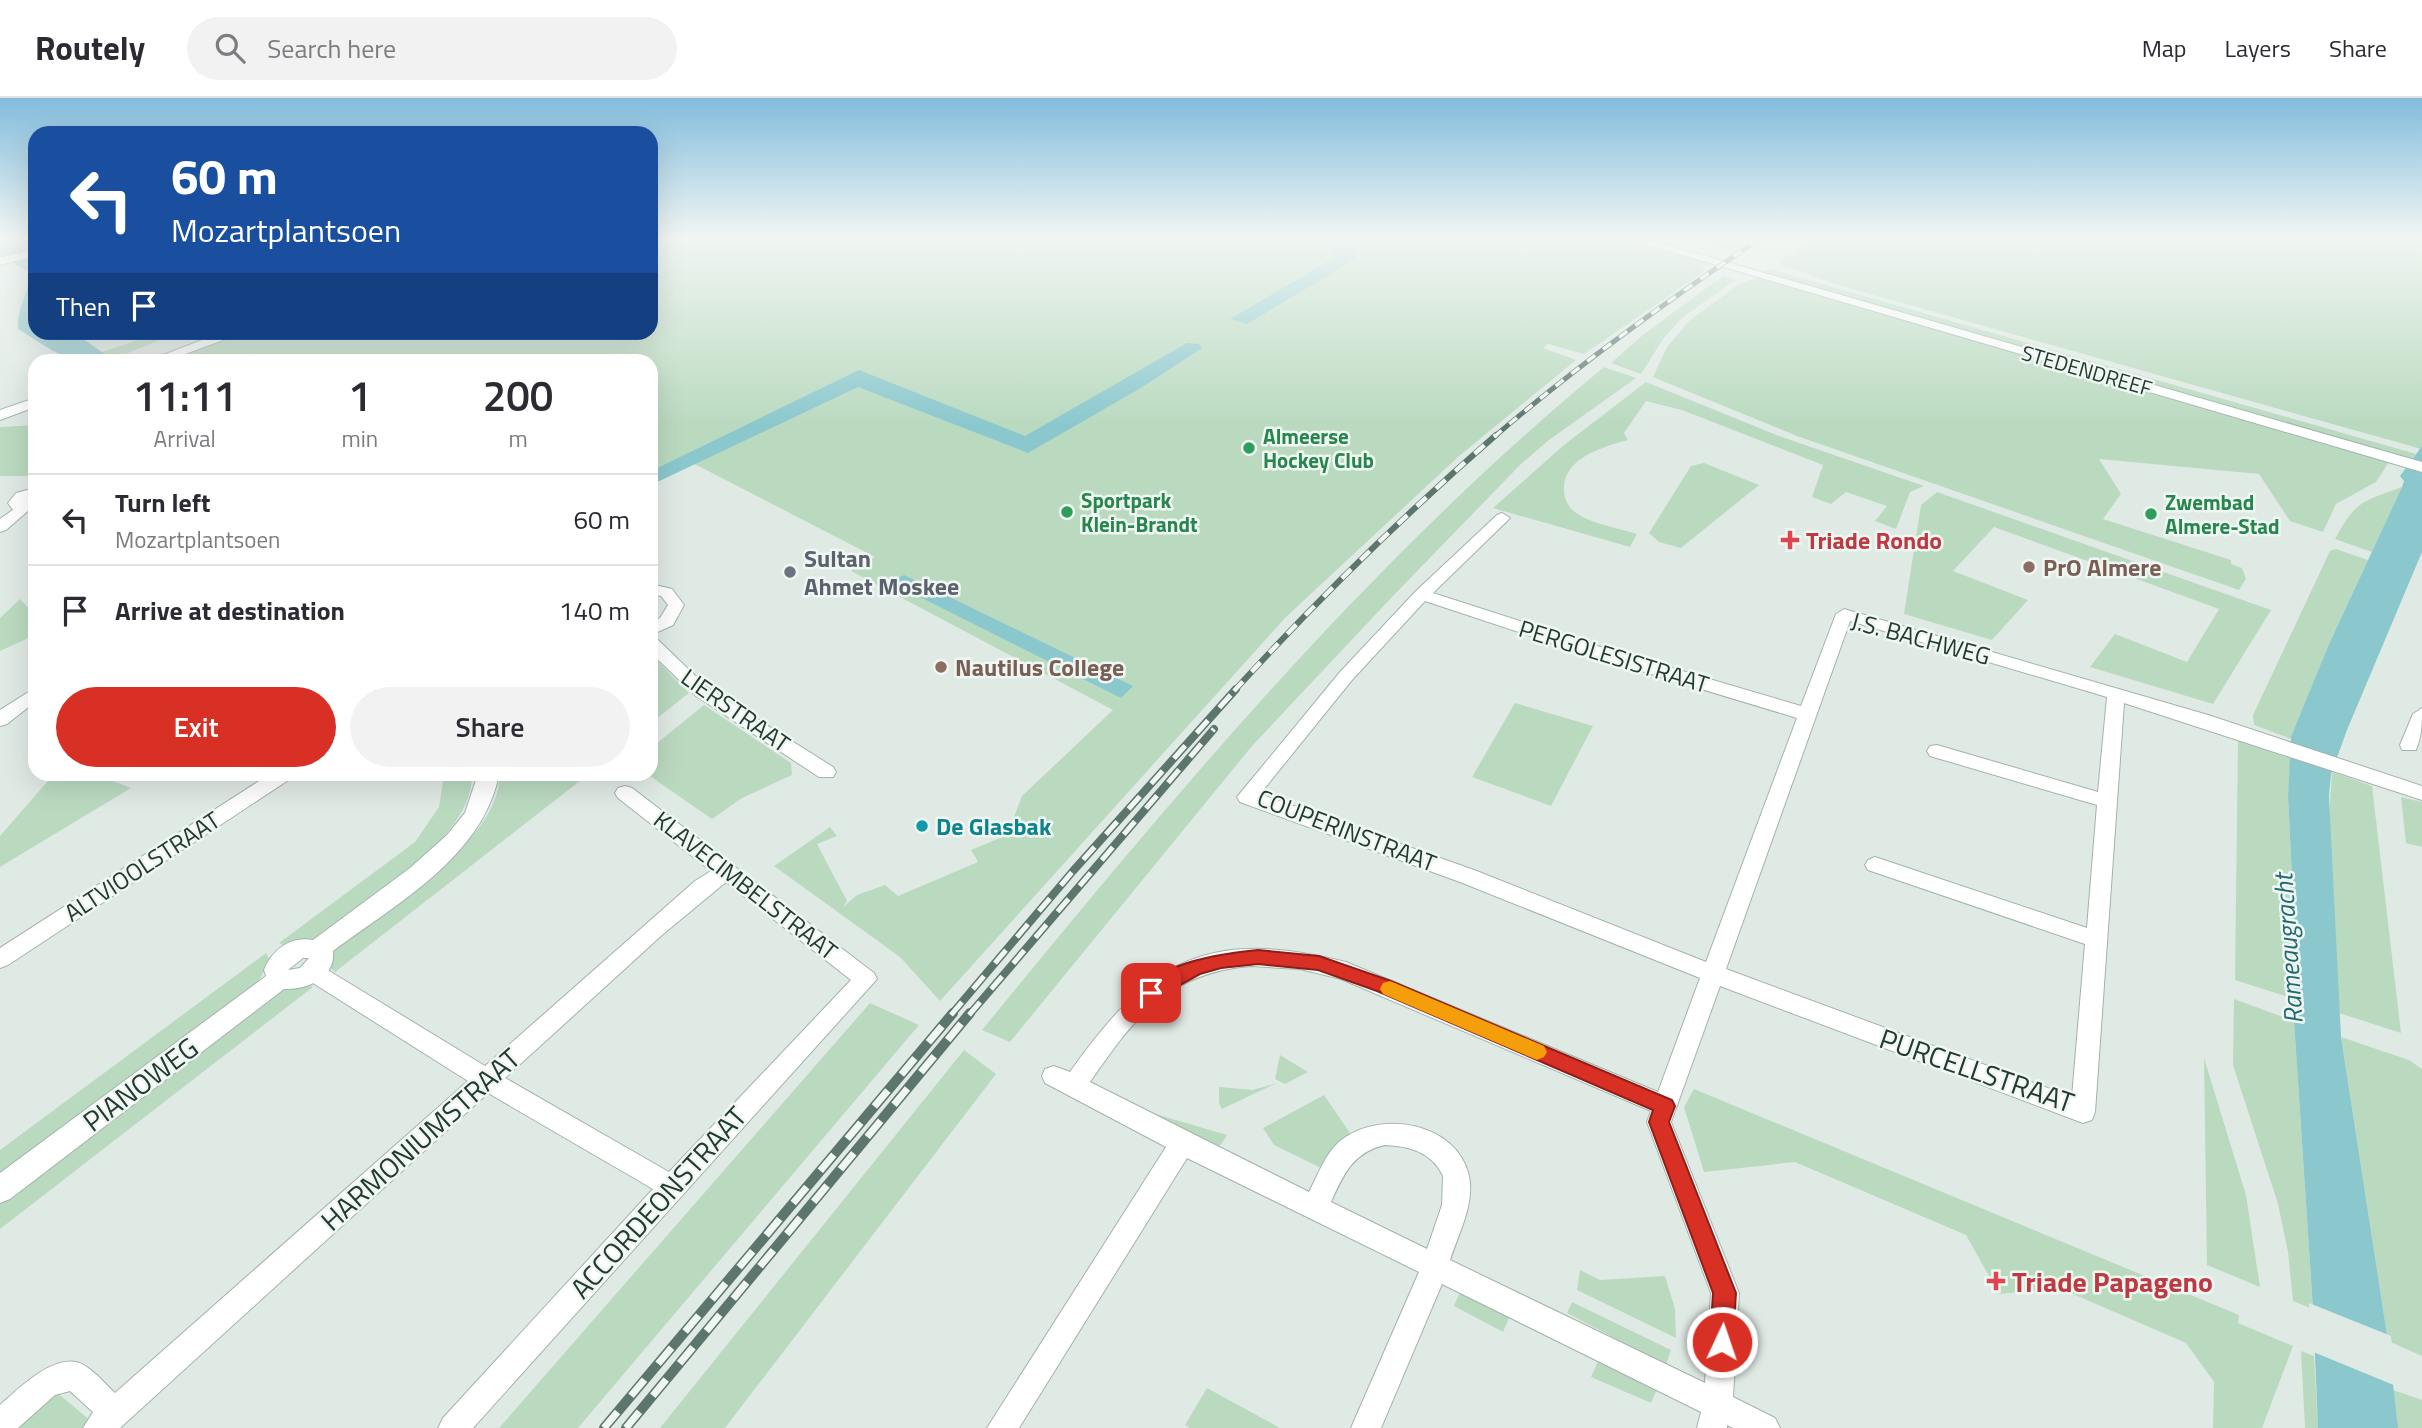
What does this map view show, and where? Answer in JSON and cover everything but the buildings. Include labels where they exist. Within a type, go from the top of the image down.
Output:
[{"type":"main road","name":"STEDENDREEF","points":[[1852,300],[2372,446],[2422,454]]},
{"type":"main road","name":"STEDENDREEF","points":[[1878,300],[2372,446],[2422,467]]},
{"type":"main road","points":[[161,354],[201,340]]},
{"type":"main road","points":[[171,354],[205,340]]},
{"type":"main road","points":[[0,409],[28,402]]},
{"type":"main road","points":[[0,415],[28,403]]},
{"type":"main road","points":[[0,499],[26,504]]},
{"type":"main road","points":[[316,960],[452,843],[471,822],[482,800],[486,781]]},
{"type":"main road","name":"PIANOWEG","points":[[0,1190],[280,979],[276,974],[276,967],[286,956],[304,948],[316,960]]},
{"type":"street","points":[[0,526],[26,504]]},
{"type":"street","name":"COUPERINSTRAAT","points":[[1502,518],[1422,595],[1346,676],[1247,797],[1467,876],[1713,974]]},
{"type":"street","points":[[658,590],[666,592],[676,605],[667,621],[658,626]]},
{"type":"street","name":"PERGOLESISTRAAT","points":[[1422,595],[1591,650],[1806,714]]},
{"type":"street","name":"J.S. BACHWEG","points":[[1665,1106],[1844,614],[2116,694],[2422,793]]},
{"type":"street","name":"LIERSTRAAT","points":[[658,650],[702,692],[826,772]]},
{"type":"street","name":"PURCELLSTRAAT","points":[[1713,974],[2083,1112],[2116,694]]},
{"type":"street","points":[[0,720],[28,699]]},
{"type":"street","points":[[2409,744],[2422,716]]},
{"type":"street","points":[[1937,751],[2106,801]]},
{"type":"street","name":"ALTVIOOLSTRAAT","points":[[0,959],[272,781]]},
{"type":"street","name":"KLAVECIMBELSTRAAT","points":[[625,793],[866,978]]},
{"type":"street","points":[[1875,865],[2095,939]]},
{"type":"street","name":"HARMONIUMSTRAAT","points":[[0,1424],[47,1383],[74,1376],[106,1420],[702,887],[728,870]]},
{"type":"street","points":[[1715,1416],[1725,1293],[1659,1122],[1665,1106],[1346,971],[1319,963],[1258,957],[1221,961],[1195,968],[1162,984],[1064,1081],[1404,1249],[1435,1268],[1551,1322],[1715,1416],[1766,1428]]},
{"type":"street","points":[[316,960],[485,1079],[672,1187]]},
{"type":"street","name":"ACCORDEONSTRAAT","points":[[453,1428],[866,978]]},
{"type":"street","points":[[1315,1206],[1340,1158],[1366,1138],[1383,1133],[1399,1132],[1418,1137],[1435,1148],[1449,1163],[1458,1191],[1435,1268],[1366,1428]]},
{"type":"street","points":[[1002,1428],[1183,1142]]},
{"type":"green space","name":"Sportpark Klein-Brandt","points":[[658,300],[1663,300],[1584,354],[1548,344],[1543,348],[1576,360],[1458,457],[1286,617],[940,1001],[900,957],[774,866],[830,827],[837,836],[817,844],[847,901],[843,907],[857,895],[885,885],[898,896],[978,862],[971,850],[1007,835],[1022,796],[1113,710],[851,571],[875,557],[681,457],[658,468],[658,354],[183,354],[226,340],[658,340]]},
{"type":"green space","points":[[1690,300],[1707,300],[1682,318],[1663,339],[1641,374],[1611,363],[1644,334]]},
{"type":"green space","points":[[1717,300],[1837,300],[2389,462],[2376,482],[2336,504],[2323,532],[2290,521],[2259,474],[2099,459],[2121,494],[2103,519],[2231,560],[2231,564],[2242,568],[2246,579],[2239,590],[1797,436],[1653,377],[1667,347],[1689,321]]},
{"type":"green space","points":[[1856,300],[1878,300],[2416,454],[2410,461]]},
{"type":"green space","points":[[1891,300],[2422,300],[2420,449]]},
{"type":"green space","points":[[139,340],[160,340],[126,354],[102,352]]},
{"type":"green space","points":[[1604,367],[1636,378],[1549,440],[1521,464],[1393,596],[1252,746],[1010,1042],[982,1030],[1201,768],[1354,600],[1517,442]]},
{"type":"green space","points":[[1646,382],[1779,436],[1924,486],[1910,492],[1896,529],[1875,521],[1887,506],[1846,492],[1831,504],[1812,497],[1823,465],[1682,410],[1646,401],[1624,433],[1628,440],[1597,450],[1578,461],[1570,469],[1564,489],[1568,505],[1582,516],[1637,534],[1630,547],[1493,508],[1564,445]]},
{"type":"green space","points":[[28,425],[28,476],[0,476],[0,427]]},
{"type":"green space","points":[[1704,463],[1759,485],[1681,548],[1659,542],[1649,533],[1691,466]]},
{"type":"green space","points":[[2402,487],[2372,552],[2335,539],[2361,504]]},
{"type":"green space","points":[[1937,492],[2271,610],[2213,704],[2090,667],[2115,634],[2187,662],[2219,609],[1994,527],[1953,571],[2028,600],[1992,640],[1904,614],[1921,505]]},
{"type":"green space","points":[[2336,549],[2368,560],[2329,644],[2291,739],[2254,725],[2253,715],[2330,551]]},
{"type":"green space","points":[[20,599],[28,608],[28,638],[0,651],[0,618]]},
{"type":"green space","points":[[658,662],[689,693],[658,717]]},
{"type":"green space","points":[[1515,703],[1593,726],[1551,806],[1472,777]]},
{"type":"green space","points":[[704,705],[791,763],[792,775],[742,798],[712,819],[657,781],[658,742]]},
{"type":"green space","points":[[2238,740],[2291,758],[2288,797],[2294,917],[2294,999],[2235,980]]},
{"type":"green space","points":[[2332,772],[2372,786],[2401,1033],[2339,1013],[2329,819]]},
{"type":"green space","points":[[48,781],[113,781],[131,788],[0,867],[0,836]]},
{"type":"green space","points":[[443,781],[471,781],[463,810],[423,859],[317,938],[287,947],[279,943],[415,842],[439,807]]},
{"type":"green space","points":[[498,781],[580,781],[335,972],[329,966],[336,944],[437,870],[462,847],[482,823],[495,798]]},
{"type":"green space","points":[[2401,797],[2422,802],[2422,847],[2406,843]]},
{"type":"green space","points":[[266,953],[270,960],[258,982],[0,1177],[0,1150]]},
{"type":"green space","points":[[306,984],[313,987],[0,1229],[0,1199],[275,992]]},
{"type":"green space","points":[[2234,999],[2294,1021],[2313,1309],[2293,1301],[2288,1252],[2278,1204],[2233,1065]]},
{"type":"green space","points":[[870,1003],[919,1025],[578,1428],[499,1428]]},
{"type":"green space","points":[[2341,1037],[2409,1060],[2422,1069],[2422,1356],[2388,1341]]},
{"type":"green space","points":[[964,1050],[996,1074],[725,1428],[660,1428]]},
{"type":"green space","points":[[1280,1055],[1308,1072],[1285,1084],[1275,1079]]},
{"type":"green space","points":[[2204,1058],[2246,1195],[2260,1287],[2207,1265]]},
{"type":"green space","points":[[1277,1083],[1222,1109],[1219,1103],[1219,1087],[1253,1090]]},
{"type":"green space","points":[[1694,1089],[2239,1315],[2238,1323],[2293,1346],[2262,1428],[2213,1428],[2214,1382],[2186,1343],[2059,1288],[1999,1294],[1966,1235],[1795,1162],[1704,1172],[1684,1107]]},
{"type":"green space","points":[[1324,1095],[1350,1133],[1334,1148],[1323,1169],[1274,1145],[1263,1128]]},
{"type":"green space","points":[[1135,1108],[1227,1135],[1220,1146]]},
{"type":"green space","points":[[1580,1270],[1600,1280],[1665,1276],[1675,1309],[1676,1338],[1577,1290]]},
{"type":"green space","points":[[1461,1290],[1509,1318],[1503,1332],[1454,1306]]},
{"type":"green space","points":[[1572,1302],[1671,1350],[1666,1365],[1567,1313]]},
{"type":"green space","points":[[2301,1351],[2314,1356],[2318,1428],[2305,1428]]},
{"type":"green space","points":[[1598,1361],[1658,1387],[1651,1403],[1591,1377]]},
{"type":"green space","points":[[1207,1388],[1280,1428],[1190,1428],[1185,1425]]},
{"type":"green space","points":[[2393,1390],[2422,1400],[2422,1428],[2397,1428]]},
{"type":"green space","points":[[55,1391],[91,1421],[83,1428],[12,1428]]},
{"type":"water","points":[[23,300],[28,300],[28,335],[18,329]]},
{"type":"water","points":[[1262,300],[1287,300],[1247,324],[1230,319]]},
{"type":"water","points":[[36,340],[85,340],[105,354],[59,354]]},
{"type":"water","points":[[1187,343],[1199,344],[1202,348],[1139,389],[1028,453],[858,387],[658,482],[658,468],[859,370],[1025,436]]},
{"type":"water","points":[[2422,446],[2422,552],[2347,730],[2331,774],[2329,796],[2341,1037],[2388,1341],[2398,1428],[2318,1428],[2294,1021],[2294,917],[2288,797],[2291,737],[2329,644],[2402,487],[2404,481],[2400,476]]},
{"type":"water","points":[[904,575],[1133,686],[1121,698],[890,582]]},
{"type":"pier","points":[[2309,1303],[2391,1336],[2396,1386],[2311,1351]]},
{"type":"railway","points":[[1494,437],[1558,384],[1671,300]]},
{"type":"railway","points":[[1234,691],[1361,559],[1496,435]]},
{"type":"railway","points":[[951,1015],[1073,871],[1236,689]]},
{"type":"railway","points":[[969,1015],[1214,729]]},
{"type":"railway","points":[[604,1428],[953,1013]]},
{"type":"railway","points":[[626,1428],[970,1013]]},
{"type":"slow traffic","points":[[1390,989],[1537,1052]]},
{"type":"place","name":"Almeerse Hockey Club","points":[[1249,448]]},
{"type":"place","name":"Sportpark Klein-Brandt","points":[[1067,512]]},
{"type":"place","name":"Zwembad Almere-Stad","points":[[2151,514]]},
{"type":"place","name":"Triade Rondo","points":[[1790,540]]},
{"type":"place","name":"PrO Almere","points":[[2029,567]]},
{"type":"place","name":"Sultan Ahmet Moskee","points":[[790,572]]},
{"type":"place","name":"Nautilus College","points":[[941,667]]},
{"type":"place","name":"De Glasbak","points":[[922,826]]},
{"type":"place","name":"Triade Papageno","points":[[1996,1281]]},
{"type":"route","points":[[1151,993],[1162,984],[1195,968],[1221,961],[1258,957],[1319,963],[1384,986],[1665,1106],[1659,1122],[1725,1293],[1722,1342]]},
{"type":"water label","name":"Rameaugracht","points":[[2288,949]]}]
